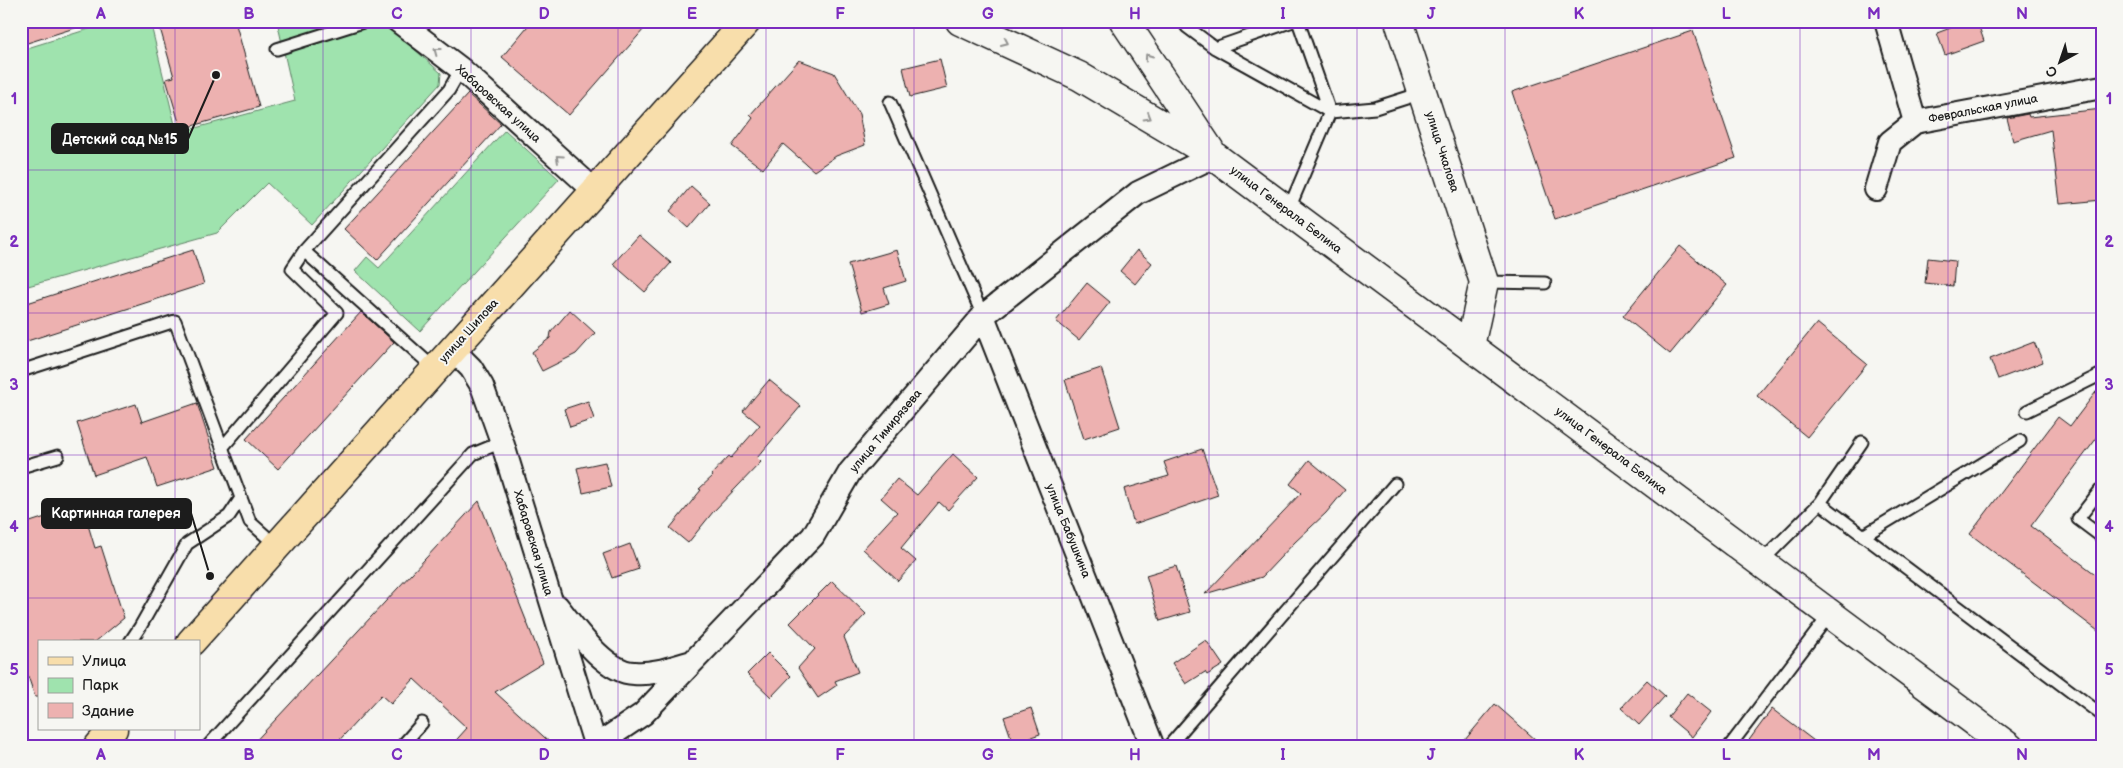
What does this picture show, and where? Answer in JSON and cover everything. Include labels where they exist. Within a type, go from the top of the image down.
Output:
[{"type":"main road","name":"улица Шилова","points":[[193,640],[747,21]]},
{"type":"main road","points":[[960,21],[1079,76],[1214,156]]},
{"type":"main road","points":[[1124,21],[1214,156]]},
{"type":"main road","name":"улица Чкалова","points":[[1400,21],[1484,282]]},
{"type":"main road","name":"улица Генерала Белика","points":[[1214,156],[2009,747]]},
{"type":"main road","points":[[1470,346],[1484,282]]},
{"type":"main road","points":[[98,747],[112,730]]},
{"type":"street","name":"Хабаровская улица","points":[[398,21],[461,69],[595,191]]},
{"type":"street","points":[[1886,21],[1915,122]]},
{"type":"street","name":"Февральская улица","points":[[1876,189],[1890,142],[1915,122],[2102,87]]},
{"type":"street","name":"улица Тимирязева","points":[[595,746],[643,714],[813,536],[850,472],[984,316],[1138,193],[1214,156]]},
{"type":"street","name":"улица Бабушкина","points":[[984,316],[1154,747]]},
{"type":"street","name":"Хабаровская улица","points":[[444,359],[471,368],[482,386],[502,442],[595,746]]},
{"type":"street","points":[[550,599],[584,639],[612,667],[634,674],[692,662]]},
{"type":"lane","points":[[277,49],[366,21]]},
{"type":"lane","points":[[1183,21],[1187,27],[1215,48],[1330,112],[1374,108],[1423,93]]},
{"type":"lane","points":[[1215,48],[1294,21]]},
{"type":"lane","points":[[1288,211],[1330,112],[1298,21]]},
{"type":"lane","points":[[222,448],[337,313],[292,269],[304,251],[449,90],[461,69]]},
{"type":"lane","points":[[890,102],[984,316]]},
{"type":"lane","points":[[304,251],[444,359]]},
{"type":"lane","points":[[1484,282],[1545,283]]},
{"type":"lane","points":[[21,371],[175,321],[250,522],[277,546]]},
{"type":"lane","points":[[2027,410],[2102,374]]},
{"type":"lane","points":[[1863,536],[2020,441]]},
{"type":"lane","points":[[207,747],[473,454],[502,442]]},
{"type":"lane","points":[[1761,562],[1820,503],[1862,442]]},
{"type":"lane","points":[[21,467],[58,456]]},
{"type":"lane","points":[[1168,747],[1395,484]]},
{"type":"lane","points":[[2102,488],[2078,519],[2102,537]]},
{"type":"lane","points":[[131,640],[187,544],[229,516],[241,498]]},
{"type":"lane","points":[[1820,503],[2102,715]]},
{"type":"lane","points":[[1729,747],[1830,614]]},
{"type":"lane","points":[[401,747],[422,723]]},
{"type":"green space","points":[[105,21],[150,21],[177,133],[295,101],[277,21],[390,21],[393,30],[441,73],[440,84],[312,225],[267,183],[217,233],[21,288],[21,50],[105,24]]},
{"type":"green space","points":[[505,130],[559,179],[420,331],[355,271],[367,257],[379,268]]},
{"type":"building","points":[[21,21],[83,21],[84,25],[21,45]]},
{"type":"building","points":[[158,21],[235,21],[259,107],[181,129],[166,79],[174,77]]},
{"type":"building","points":[[532,21],[651,21],[569,115],[502,57]]},
{"type":"building","points":[[1969,21],[1977,21],[1984,41],[1945,55],[1937,33]]},
{"type":"building","points":[[1693,31],[1736,158],[1555,219],[1512,92]]},
{"type":"building","points":[[940,59],[947,88],[910,97],[903,68]]},
{"type":"building","points":[[799,60],[834,73],[859,114],[865,145],[836,156],[814,171],[783,144],[763,169],[732,146],[753,118],[750,115]]},
{"type":"building","points":[[468,94],[501,124],[377,260],[344,229]]},
{"type":"building","points":[[2102,109],[2102,200],[2060,204],[2051,130],[2013,141],[2007,118],[2028,114],[2029,117]]},
{"type":"building","points":[[691,186],[710,203],[689,228],[670,211]]},
{"type":"building","points":[[639,235],[671,263],[645,292],[613,264]]},
{"type":"building","points":[[1680,246],[1727,285],[1670,354],[1623,316]]},
{"type":"building","points":[[193,250],[204,284],[21,343],[21,305]]},
{"type":"building","points":[[897,250],[906,281],[884,288],[889,304],[862,312],[848,264]]},
{"type":"building","points":[[1137,250],[1152,263],[1135,284],[1120,271]]},
{"type":"building","points":[[1928,258],[1955,261],[1953,286],[1925,283]]},
{"type":"building","points":[[1087,283],[1110,302],[1079,340],[1056,321]]},
{"type":"building","points":[[570,310],[595,333],[576,354],[542,371],[532,352],[550,338],[551,332]]},
{"type":"building","points":[[361,312],[394,342],[278,469],[246,439]]},
{"type":"building","points":[[1817,323],[1867,364],[1807,437],[1757,396]]},
{"type":"building","points":[[2034,342],[2043,362],[1998,379],[1990,359]]},
{"type":"building","points":[[1101,368],[1120,427],[1084,439],[1065,380]]},
{"type":"building","points":[[769,380],[801,406],[757,458],[761,462],[713,512],[688,543],[670,528],[701,490],[699,489],[713,476],[711,475],[729,456],[731,458],[760,425],[743,411]]},
{"type":"building","points":[[2102,384],[2102,431],[2031,526],[2102,579],[2102,634],[1970,534],[2058,417],[2070,426]]},
{"type":"building","points":[[588,401],[594,419],[570,427],[564,409]]},
{"type":"building","points":[[197,403],[218,467],[157,487],[147,457],[94,475],[77,423],[136,404],[142,422]]},
{"type":"building","points":[[1202,449],[1218,495],[1134,524],[1124,489],[1169,476],[1164,462]]},
{"type":"building","points":[[953,454],[978,477],[948,510],[939,502],[901,548],[916,561],[898,581],[863,549],[897,512],[881,498],[897,479],[917,495]]},
{"type":"building","points":[[1309,460],[1345,490],[1326,513],[1262,577],[1205,594],[1301,493],[1290,484]]},
{"type":"building","points":[[605,462],[611,487],[583,493],[577,468]]},
{"type":"building","points":[[479,501],[543,663],[495,692],[555,747],[450,747],[467,728],[414,679],[391,704],[381,695],[333,747],[250,747]]},
{"type":"building","points":[[82,505],[95,548],[101,546],[124,618],[97,640],[38,640],[38,697],[35,697],[21,655],[21,525]]},
{"type":"building","points":[[630,544],[639,569],[612,578],[603,554]]},
{"type":"building","points":[[1176,566],[1190,612],[1160,621],[1146,575]]},
{"type":"building","points":[[832,581],[866,614],[844,637],[858,672],[835,681],[837,685],[818,698],[798,668],[815,649],[790,623]]},
{"type":"building","points":[[1206,640],[1223,665],[1207,675],[1205,672],[1186,684],[1172,663]]},
{"type":"building","points":[[768,653],[791,676],[771,697],[747,674]]},
{"type":"building","points":[[1647,680],[1665,696],[1639,725],[1621,708]]},
{"type":"building","points":[[1687,693],[1711,712],[1692,737],[1668,717]]},
{"type":"building","points":[[1495,704],[1544,747],[1459,747]]},
{"type":"building","points":[[1031,708],[1040,734],[1013,743],[1004,717]]},
{"type":"building","points":[[1772,709],[1822,747],[1744,747]]},
{"type":"place","name":"Детский сад №15","points":[[216,75]]},
{"type":"place","name":"Картинная галерея","points":[[210,576]]}]
